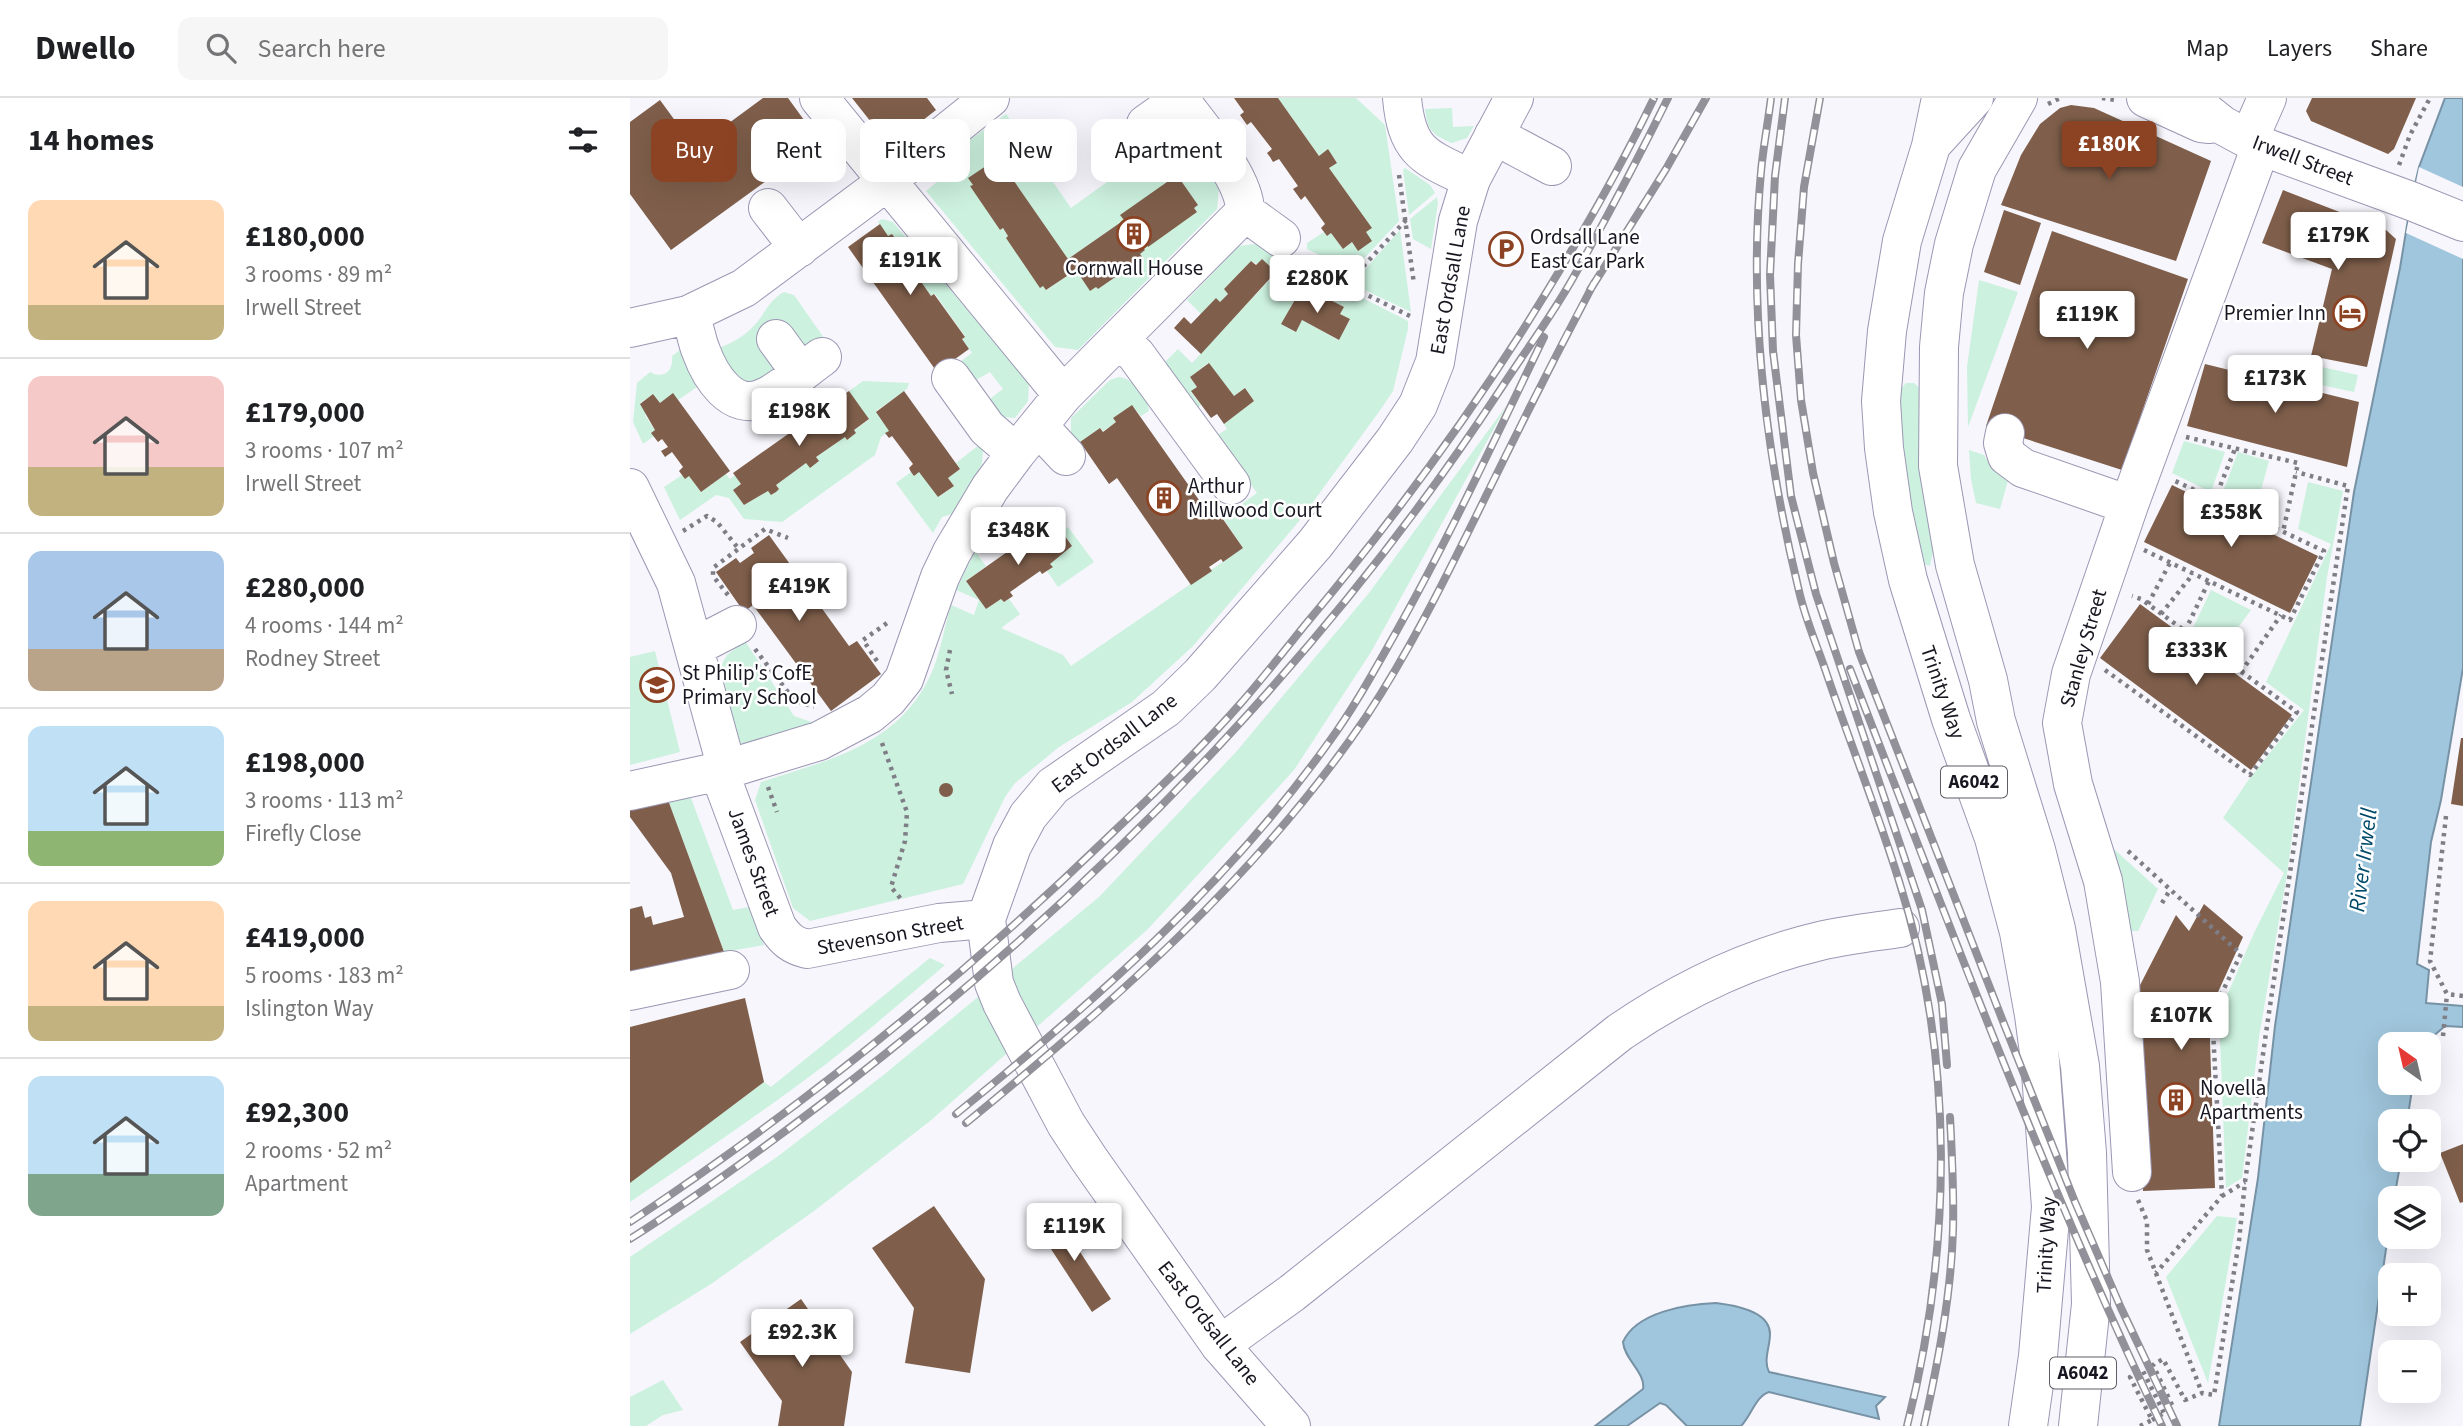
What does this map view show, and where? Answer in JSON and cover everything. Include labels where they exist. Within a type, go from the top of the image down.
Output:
[{"type":"main road","points":[[964,119],[990,98]]},
{"type":"main road","points":[[1402,98],[1409,135],[1420,151],[1471,179]]},
{"type":"main road","name":"East Ordsall Lane","points":[[1290,1426],[1220,1345],[1066,1124],[994,983],[986,919],[1012,846],[1036,806],[1053,786],[1166,708],[1200,676],[1315,544],[1395,440],[1418,405],[1435,362],[1458,221],[1471,179],[1514,98]]},
{"type":"main road","points":[[1931,146],[1941,98]]},
{"type":"main road","name":"Trinity Way","points":[[1974,98],[1931,146],[1902,241],[1887,331],[1881,401],[1893,512],[1908,580],[1946,706],[1994,838],[2019,932],[2034,1015],[2051,1207],[2038,1356],[2028,1426]]},
{"type":"main road","name":"Trinity Way","points":[[2018,98],[1977,169],[1954,244],[1944,293],[1939,347],[1938,466],[1955,565],[2056,929],[2080,1066],[2087,1153],[2091,1304],[2078,1426]]},
{"type":"main road","name":"Irwell Street","points":[[2146,98],[2201,123],[2404,185],[2463,222]]},
{"type":"main road","name":"Irwell Street","points":[[2188,98],[2244,137]]},
{"type":"main road","name":"Stanley Street","points":[[2132,1172],[2118,973],[2103,881],[2073,784],[2062,723],[2071,674],[2158,429],[2244,137],[2267,98]]},
{"type":"main road","points":[[630,791],[707,774],[742,770],[819,741],[870,714],[888,699],[904,679],[940,577],[990,488],[1063,395],[1245,212],[1245,200],[1239,184],[1181,99],[1153,119]]},
{"type":"main road","points":[[831,112],[860,147]]},
{"type":"main road","points":[[1494,135],[1552,166]]},
{"type":"main road","points":[[630,328],[688,315],[744,288],[885,182]]},
{"type":"main road","points":[[890,182],[1063,395]]},
{"type":"main road","points":[[768,208],[799,248]]},
{"type":"main road","points":[[1245,212],[1288,249]]},
{"type":"main road","points":[[688,315],[713,376],[725,391],[740,401],[763,399],[811,365],[776,339]]},
{"type":"main road","points":[[1120,340],[1136,355],[1231,485]]},
{"type":"main road","points":[[969,388],[987,428],[1027,439],[1066,456]]},
{"type":"main road","points":[[2005,433],[2003,443],[2007,456],[2024,468],[2129,505]]},
{"type":"main road","name":"James Street","points":[[630,488],[676,583],[705,687],[742,770],[723,782],[777,927],[793,945]]},
{"type":"main road","points":[[694,642],[710,639],[740,623]]},
{"type":"main road","name":"Stevenson Street","points":[[793,945],[807,949],[939,923],[986,919]]},
{"type":"main road","points":[[1220,1345],[1292,1293],[1620,1032],[1659,1005],[1693,987],[1777,954],[1819,941],[1900,928]]},
{"type":"main road","points":[[630,991],[730,970]]},
{"type":"path","points":[[2404,185],[2410,135],[2430,98]]},
{"type":"path","points":[[1398,167],[1416,296]]},
{"type":"path","points":[[1346,285],[1406,220]]},
{"type":"path","points":[[1288,249],[1346,285],[1423,320]]},
{"type":"path","points":[[2158,429],[2298,463],[2283,532]]},
{"type":"path","points":[[2214,501],[2235,449]]},
{"type":"path","points":[[2140,1426],[2185,1400],[2202,1393],[2214,1395],[2239,1241],[2245,1182],[2348,486],[2296,472]]},
{"type":"path","points":[[2134,545],[2290,620],[2324,551],[2169,478]]},
{"type":"path","points":[[677,535],[707,516],[717,522],[738,548]]},
{"type":"path","points":[[788,538],[765,529],[713,568],[713,576],[740,623],[794,700],[818,708]]},
{"type":"path","points":[[2148,604],[2170,563]]},
{"type":"path","points":[[2161,614],[2193,573]]},
{"type":"path","points":[[2185,631],[2209,581]]},
{"type":"path","points":[[2095,662],[2250,775],[2297,712],[2148,604],[2129,595]]},
{"type":"path","points":[[2241,672],[2281,615]]},
{"type":"path","points":[[863,640],[883,670]]},
{"type":"path","points":[[879,738],[907,812],[905,841],[891,887],[907,905]]},
{"type":"path","points":[[742,770],[777,812]]},
{"type":"path","points":[[2443,1036],[2447,994],[2430,961],[2446,816]]},
{"type":"path","points":[[2125,848],[2241,954],[2212,1013],[2221,1196]]},
{"type":"path","points":[[2162,903],[2170,890]]},
{"type":"path","points":[[2447,994],[2463,996]]},
{"type":"path","points":[[2132,1172],[2134,1190],[2147,1221],[2147,1250],[2202,1393]]},
{"type":"path","points":[[2156,1273],[2221,1196],[2245,1182]]},
{"type":"path","points":[[2173,1407],[2152,1365],[2163,1359],[2185,1400]]},
{"type":"path","points":[[2152,1420],[2130,1377],[2143,1371],[2164,1413]]},
{"type":"green space","points":[[1278,98],[1356,98],[1385,125],[1399,221],[1344,280],[1327,271],[1332,261],[1307,249],[1307,243],[1324,232],[1327,236],[1331,233],[1343,249],[1352,242],[1358,250],[1366,232],[1372,228],[1329,168],[1337,162],[1328,150],[1319,156]]},
{"type":"green space","points":[[1452,108],[1453,127],[1474,126],[1467,138],[1452,143],[1432,131],[1425,109]]},
{"type":"green space","points":[[984,130],[984,168],[970,177],[970,140]]},
{"type":"green space","points":[[1405,168],[1430,185],[1435,193],[1409,215],[1403,170]]},
{"type":"green space","points":[[970,180],[973,185],[971,186],[1000,230],[1003,228],[1008,236],[1006,238],[1040,287],[1043,286],[1047,290],[1076,270],[1090,290],[1096,287],[1098,289],[1142,258],[1140,254],[1145,250],[1142,246],[1146,243],[1148,246],[1197,212],[1194,208],[1198,205],[1181,182],[1215,182],[1219,188],[1217,209],[1078,350],[1055,347],[926,191],[937,182],[970,182]]},
{"type":"green space","points":[[1015,182],[1053,182],[1071,208],[1107,182],[1170,182],[1124,220],[1068,259]]},
{"type":"green space","points":[[1437,197],[1431,249],[1413,239],[1410,219]]},
{"type":"green space","points":[[882,219],[893,222],[1029,383],[1028,401],[1015,418],[1002,417],[991,402],[991,398],[1003,389],[990,372],[978,379],[969,379],[956,365],[972,353],[962,339],[965,336],[935,294],[931,296],[917,276],[920,273],[892,234],[888,236],[878,222]]},
{"type":"green space","points":[[1400,230],[1411,312],[1352,284]]},
{"type":"green space","points":[[1255,244],[1408,321],[1393,391],[1300,520],[1193,646],[1132,702],[1059,747],[1015,783],[1005,797],[963,884],[810,921],[793,908],[755,800],[761,782],[839,756],[884,731],[904,714],[921,693],[934,667],[951,605],[974,615],[979,600],[956,590],[975,551],[986,566],[966,581],[986,609],[1001,599],[1004,602],[1009,599],[1020,614],[1001,628],[1063,655],[1071,666],[1243,548],[1223,518],[1257,493],[1216,436],[1227,429],[1224,424],[1254,401],[1245,388],[1234,396],[1208,363],[1190,377],[1197,387],[1191,392],[1201,405],[1196,409],[1163,364],[1178,349],[1192,363],[1276,273],[1251,261],[1224,289],[1228,294],[1220,302],[1216,298],[1201,314],[1187,300],[1239,246]],"holes":[[[1299,291],[1310,297],[1314,291],[1343,307],[1340,314],[1350,320],[1338,340],[1302,320],[1295,332],[1282,324]]]},
{"type":"green space","points":[[1979,280],[2018,292],[1968,427],[1967,367]]},
{"type":"green space","points":[[784,292],[794,295],[824,338],[810,349],[776,359],[775,376],[738,385],[717,349],[735,341],[749,330],[772,301]]},
{"type":"green space","points":[[683,348],[700,385],[678,400],[673,394],[660,403],[653,394],[640,403],[655,430],[651,433],[654,436],[643,444],[633,422],[637,383],[650,372],[660,375],[667,372],[672,356]]},
{"type":"green space","points":[[2317,366],[2358,375],[2354,392],[2312,383]]},
{"type":"green space","points":[[1119,377],[1139,389],[1149,411],[1141,416],[1132,406],[1113,418],[1116,422],[1103,431],[1100,428],[1077,444],[1071,434],[1071,418],[1110,380]]},
{"type":"green space","points":[[863,381],[909,383],[907,389],[876,411],[889,431],[881,437],[875,455],[782,522],[744,519],[729,498],[716,495],[680,520],[664,487],[682,475],[689,476],[701,492],[726,474],[730,479],[735,475],[741,484],[733,490],[744,505],[768,491],[772,495],[779,489],[776,485],[806,463],[810,467],[819,461],[816,457],[845,437],[847,440],[856,433],[854,430],[869,420],[849,391]]},
{"type":"green space","points":[[1906,383],[1914,383],[1921,389],[1934,547],[1930,566],[1926,565],[1918,547],[1907,504],[1899,391]]},
{"type":"green space","points":[[1507,405],[1371,652],[1294,770],[1148,929],[930,1121],[814,1211],[711,1284],[630,1334],[630,1257],[777,1157],[881,1077],[1099,897],[1236,752],[1369,593]]},
{"type":"green space","points":[[2184,441],[2225,452],[2211,492],[2172,473]]},
{"type":"green space","points":[[979,445],[983,451],[982,464],[952,514],[942,517],[933,533],[896,483],[911,472],[914,475],[919,472],[939,497],[954,486],[948,478],[960,469],[956,463]]},
{"type":"green space","points":[[1969,450],[1984,455],[1993,470],[2009,477],[2000,509],[1976,503]]},
{"type":"green space","points":[[2238,452],[2269,461],[2255,512],[2221,497]]},
{"type":"green space","points":[[2308,482],[2343,491],[2327,577],[2287,874],[2259,1037],[2242,1178],[2226,1188],[2219,1014],[2254,933],[2284,873],[2223,818],[2247,782],[2304,710],[2266,682],[2331,544],[2298,529]]},
{"type":"green space","points":[[1068,527],[1094,562],[1058,587],[1047,571],[1052,567],[1050,564],[1072,546],[1062,532]]},
{"type":"green space","points":[[2211,590],[2251,610],[2222,649],[2193,628]]},
{"type":"green space","points":[[745,641],[794,716],[820,725],[750,747],[737,741],[721,666],[727,655]]},
{"type":"green space","points":[[655,651],[680,752],[630,765],[630,657]]},
{"type":"green space","points":[[691,798],[733,910],[749,907],[764,945],[724,952],[668,800]]},
{"type":"green space","points":[[2105,841],[2158,889],[2138,931],[2122,931]]},
{"type":"green space","points":[[930,958],[945,965],[856,1040],[778,1099],[630,1202],[630,1183],[764,1082],[771,1087]]},
{"type":"green space","points":[[2217,1216],[2237,1218],[2208,1383],[2166,1277]]},
{"type":"green space","points":[[663,1380],[683,1410],[663,1415],[646,1426],[630,1426],[630,1397]]},
{"type":"water","name":"River Irwell","points":[[2445,98],[2463,98],[2463,668],[2441,800],[2431,842],[2417,964],[2429,970],[2426,1003],[2463,1006],[2463,1027],[2445,1026],[2438,1032],[2378,1032],[2378,1096],[2411,1096],[2409,1109],[2378,1109],[2378,1172],[2399,1172],[2396,1186],[2378,1186],[2378,1249],[2386,1249],[2384,1263],[2378,1263],[2378,1304],[2360,1426],[2219,1426],[2258,1178],[2275,1026],[2354,492],[2419,167]]},
{"type":"water","points":[[1716,1303],[1749,1311],[1764,1320],[1770,1334],[1767,1358],[1769,1372],[1885,1397],[1876,1406],[1879,1419],[1769,1392],[1757,1402],[1741,1426],[1687,1426],[1666,1405],[1660,1403],[1627,1426],[1595,1426],[1643,1389],[1641,1377],[1624,1348],[1623,1342],[1630,1332],[1639,1323],[1664,1312],[1691,1305]]},
{"type":"pier","points":[[2419,167],[2463,187],[2463,259],[2406,233]]},
{"type":"building","points":[[763,98],[788,98],[803,119],[751,119],[751,182],[765,182],[671,250],[630,194],[630,122],[660,100],[674,119],[651,119],[651,182],[737,182],[737,119],[734,119]]},
{"type":"building","points":[[852,98],[927,98],[936,110],[924,119],[869,119]]},
{"type":"building","points":[[1234,98],[1278,98],[1319,156],[1328,149],[1337,163],[1329,168],[1372,228],[1366,232],[1372,241],[1358,251],[1352,242],[1343,249],[1331,233],[1327,236],[1321,228],[1325,224],[1305,196],[1301,200],[1293,189],[1298,186],[1279,159],[1273,162],[1267,153],[1272,149],[1251,122],[1247,125],[1246,119],[1240,115],[1244,112]]},
{"type":"building","points":[[2312,98],[2416,98],[2394,149],[2388,154],[2311,121],[2306,111]]},
{"type":"building","points":[[2071,105],[2094,108],[2211,161],[2176,261],[2001,205],[2021,155],[2040,124],[2060,108]]},
{"type":"building","points":[[984,167],[984,182],[1015,182],[1068,259],[1124,220],[1120,215],[1167,182],[1182,182],[1198,205],[1194,208],[1197,212],[1148,247],[1146,243],[1142,246],[1145,250],[1140,254],[1143,258],[1098,289],[1096,287],[1090,291],[1076,270],[1046,290],[1043,286],[1040,288],[1006,238],[1008,236],[1003,228],[1000,230],[970,186],[973,185],[970,177]]},
{"type":"building","name":"Premier Inn","points":[[2283,190],[2386,230],[2396,239],[2367,367],[2311,356],[2332,269],[2262,243]]},
{"type":"building","points":[[2004,210],[2041,223],[2020,285],[1984,272]]},
{"type":"building","points":[[880,224],[888,236],[892,234],[920,274],[917,276],[931,296],[934,294],[965,337],[962,339],[969,349],[937,372],[848,247]]},
{"type":"building","points":[[2052,231],[2188,279],[2122,470],[1986,426]]},
{"type":"building","points":[[1262,259],[1276,272],[1201,354],[1174,328],[1184,317],[1191,324],[1216,298],[1220,302],[1228,294],[1224,289],[1251,261],[1256,265]]},
{"type":"building","points":[[1300,291],[1310,297],[1313,291],[1344,307],[1340,314],[1350,319],[1339,340],[1302,320],[1296,332],[1281,324]]},
{"type":"building","points":[[1209,363],[1234,396],[1245,388],[1254,401],[1224,424],[1217,414],[1211,418],[1191,391],[1197,387],[1190,377]]},
{"type":"building","points":[[2205,364],[2359,402],[2347,467],[2187,426]]},
{"type":"building","points":[[849,391],[869,419],[854,430],[856,433],[847,440],[845,437],[816,457],[819,461],[810,468],[806,463],[776,485],[779,489],[776,492],[771,495],[768,491],[744,505],[733,490],[741,484],[733,473]]},
{"type":"building","points":[[904,391],[960,469],[948,478],[954,486],[938,497],[919,472],[914,476],[911,472],[909,468],[913,464],[892,436],[889,438],[885,433],[889,431],[876,412]]},
{"type":"building","points":[[673,393],[730,471],[701,492],[689,476],[685,479],[679,471],[683,467],[672,452],[665,457],[661,451],[668,447],[662,439],[658,442],[651,433],[655,430],[640,404],[653,394],[660,403]]},
{"type":"building","name":"Arthur Millwood Court","points":[[1132,405],[1211,517],[1218,512],[1243,548],[1223,562],[1221,559],[1209,567],[1212,571],[1191,585],[1117,478],[1109,484],[1080,442],[1100,428],[1103,432],[1116,422],[1113,418]]},
{"type":"building","points":[[2172,485],[2318,556],[2290,613],[2144,542]]},
{"type":"building","points":[[1044,526],[1053,538],[1062,532],[1072,546],[1050,564],[1053,567],[1042,574],[1040,571],[1010,592],[1013,596],[1004,602],[1001,599],[986,609],[966,581]]},
{"type":"building","points":[[769,535],[849,646],[857,641],[881,674],[831,711],[753,605],[744,612],[716,572],[736,558],[740,563],[754,553],[751,548]]},
{"type":"building","points":[[2140,604],[2292,715],[2251,770],[2100,658]]},
{"type":"building","points":[[2463,738],[2463,806],[2451,804]]},
{"type":"building","points":[[946,783],[951,785],[951,795],[946,797],[941,795],[939,790],[941,785]]},
{"type":"building","points":[[668,800],[724,952],[630,973],[630,909],[642,906],[645,918],[651,916],[653,925],[684,917],[671,873],[630,817],[630,810]]},
{"type":"building","name":"Novella Apartments","points":[[2204,904],[2243,937],[2209,1012],[2215,1188],[2143,1191],[2136,993],[2176,915],[2189,931]]},
{"type":"building","points":[[745,998],[764,1082],[630,1183],[630,1027]]},
{"type":"building","points":[[2463,1144],[2463,1202],[2460,1203],[2441,1153]]},
{"type":"building","points":[[934,1206],[985,1279],[970,1373],[905,1363],[914,1308],[872,1248]]},
{"type":"building","points":[[1055,1214],[1111,1299],[1092,1312],[1036,1226]]},
{"type":"building","points":[[801,1299],[852,1372],[844,1426],[778,1426],[782,1401],[740,1342]]},
{"type":"railway","points":[[630,1222],[755,1135],[935,993],[1049,893],[1225,721],[1362,555],[1418,483],[1470,409],[1574,247],[1654,98]]},
{"type":"railway","points":[[630,1239],[791,1127],[971,983],[1139,828],[1218,746],[1294,662],[1367,574],[1436,483],[1565,292],[1668,98]]},
{"type":"railway","points":[[1590,290],[1666,169],[1706,98]]},
{"type":"railway","points":[[1771,98],[1761,172],[1757,278],[1763,383],[1777,488],[1804,611],[1899,881],[1917,948],[1930,1015],[1938,1084],[1941,1153],[1933,1290],[1922,1359],[1907,1426]]},
{"type":"railway","points":[[1785,98],[1775,176],[1770,275],[1773,351],[1791,496],[1816,594],[1922,910],[1942,1004],[1947,1065]]},
{"type":"railway","points":[[1820,98],[1804,187],[1796,335],[1801,400],[1813,473],[1834,563],[1859,652],[2004,1024],[2075,1202],[2177,1426]]},
{"type":"railway","points":[[966,1123],[1075,1031],[1181,934],[1279,830],[1324,775],[1366,717],[1413,638],[1594,283]]},
{"type":"railway","points":[[956,1114],[1058,1029],[1155,940],[1202,894],[1289,795],[1347,716],[1415,598],[1544,337]]},
{"type":"railway","points":[[1850,669],[2038,1146],[2077,1240],[2162,1426]]},
{"type":"railway","points":[[1924,1426],[1950,1279],[1953,1230],[1950,1117]]},
{"type":"place","name":"Cornwall House","points":[[1134,234]]},
{"type":"place","name":"Ordsall Lane East Car Park","points":[[1506,249]]},
{"type":"place","name":"Premier Inn","points":[[2350,313]]},
{"type":"place","name":"Arthur Millwood Court","points":[[1164,498]]},
{"type":"place","name":"St Philip's CofE Primary School","points":[[657,685]]},
{"type":"place","name":"Novella Apartments","points":[[2176,1100]]}]
